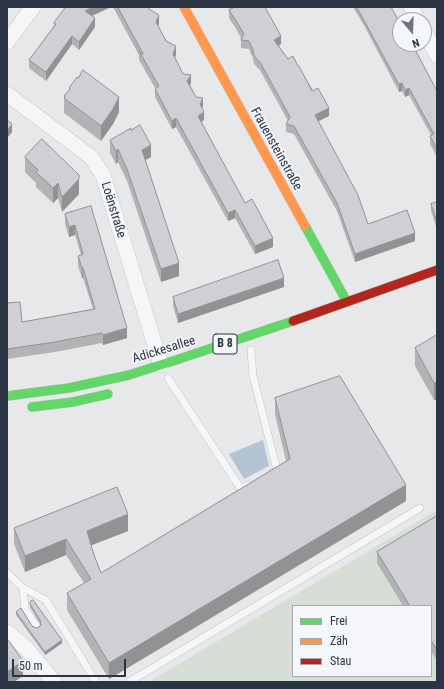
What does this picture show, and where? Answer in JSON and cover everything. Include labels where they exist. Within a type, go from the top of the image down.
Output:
[{"type":"main road","name":"Frauensteinstraße","points":[[184,7],[347,302]]},
{"type":"main road","name":"Adickesallee","points":[[157,382],[168,373],[347,302],[437,270]]},
{"type":"main road","name":"Adickesallee","points":[[7,396],[93,383],[128,375],[168,373]]},
{"type":"main road","points":[[22,409],[73,402],[116,392]]},
{"type":"street","points":[[7,42],[34,7]]},
{"type":"street","points":[[432,46],[437,55]]},
{"type":"street","name":"Loënstraße","points":[[7,94],[91,157],[103,175],[168,373]]},
{"type":"street","points":[[7,632],[26,648],[52,681]]},
{"type":"lane","points":[[250,350],[253,376],[277,470],[265,476]]},
{"type":"lane","points":[[168,373],[241,489],[253,483]]},
{"type":"lane","points":[[129,682],[420,508]]},
{"type":"lane","points":[[7,573],[23,588],[46,600],[96,682]]},
{"type":"lane","points":[[23,588],[25,609],[36,626]]},
{"type":"shaded area","points":[[437,510],[437,682],[149,682]]},
{"type":"water","points":[[263,440],[269,466],[244,479],[229,454]]},
{"type":"building","points":[[66,7],[93,7],[85,11],[95,18],[79,42],[72,36],[46,72],[29,60],[56,24],[54,23]]},
{"type":"building","points":[[118,7],[148,7],[159,15],[156,22],[166,41],[176,46],[173,54],[183,74],[191,75],[187,81],[196,97],[203,98],[200,104],[204,112],[198,116],[245,203],[252,199],[273,238],[255,246],[235,210],[228,213],[176,118],[172,121],[155,89],[159,86],[139,51],[143,54]]},
{"type":"building","points":[[236,7],[265,7],[281,36],[274,40],[288,59],[293,56],[312,91],[318,88],[329,108],[315,115],[358,195],[368,224],[407,210],[415,233],[355,254],[337,203],[294,126],[286,124],[290,117],[260,62],[254,56],[249,41],[241,40],[244,34],[229,10]]},
{"type":"building","points":[[357,7],[391,7],[394,12],[392,12],[392,52],[416,52],[437,91],[437,149],[430,136],[434,134],[409,88],[405,90],[402,83],[399,84]]},
{"type":"building","points":[[83,70],[119,97],[113,109],[101,126],[64,98],[70,89],[69,88]]},
{"type":"building","points":[[7,120],[12,124],[7,131]]},
{"type":"building","points":[[140,125],[151,145],[142,150],[179,263],[161,269],[127,169],[118,149],[116,151],[110,140],[131,128],[131,130]]},
{"type":"building","points":[[42,139],[79,175],[79,179],[62,197],[58,183],[53,188],[36,172],[38,170],[25,157]]},
{"type":"building","points":[[437,202],[437,222],[431,204]]},
{"type":"building","points":[[91,206],[127,328],[103,335],[102,333],[7,349],[7,303],[20,302],[22,322],[95,309],[78,256],[83,254],[75,225],[69,227],[65,214]]},
{"type":"building","points":[[278,260],[284,278],[178,314],[173,297]]},
{"type":"building","points":[[437,335],[437,382],[434,383],[415,348]]},
{"type":"building","points":[[340,376],[406,485],[109,663],[67,593],[91,579],[66,539],[25,556],[14,528],[117,487],[128,514],[87,531],[101,573],[290,459],[275,398]]},
{"type":"building","points":[[437,516],[437,650],[432,642],[432,605],[409,605],[377,552]]},
{"type":"building","points":[[33,600],[62,640],[45,652],[16,612],[21,608],[32,626],[36,628],[39,627],[41,625],[40,620],[30,604]]},
{"type":"building","points":[[9,641],[23,661],[7,672],[7,642]]},
{"type":"traffic: fast","points":[[305,226],[347,302]]},
{"type":"traffic: fast","points":[[7,396],[69,388],[129,375],[293,321]]},
{"type":"traffic: fast","points":[[32,407],[73,402],[108,394]]},
{"type":"traffic: slow","points":[[184,7],[305,226]]},
{"type":"traffic: jam","points":[[293,321],[437,270]]}]
